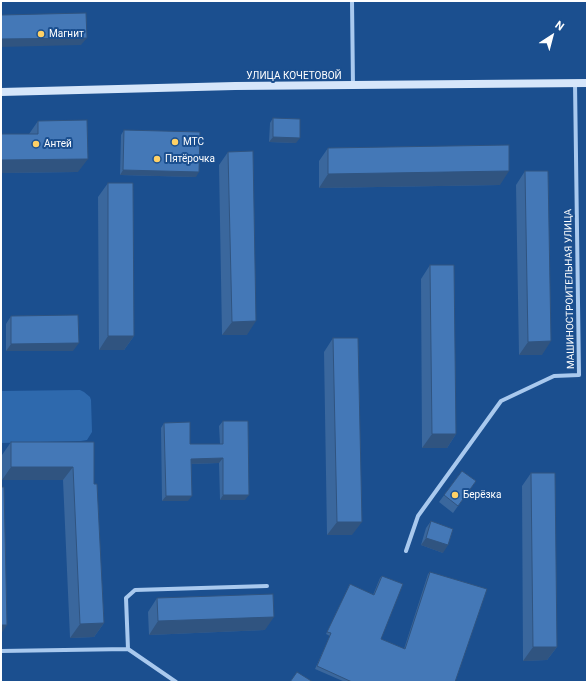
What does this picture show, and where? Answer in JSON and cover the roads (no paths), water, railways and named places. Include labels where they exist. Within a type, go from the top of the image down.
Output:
[{"type":"main road","name":"УЛИЦА КОЧЕТОВОЙ","points":[[1,92],[235,86],[587,83]]},
{"type":"street","points":[[352,1],[353,86]]},
{"type":"street","name":"МАШИНОСТРОИТЕЛЬНАЯ УЛИЦА","points":[[406,551],[418,516],[501,401],[554,376],[579,375],[574,83]]},
{"type":"street","points":[[128,649],[126,598],[135,590],[267,586]]},
{"type":"street","points":[[1,651],[128,649],[176,682]]},
{"type":"place","name":"Магнит","points":[[41,34]]},
{"type":"place","name":"МТС","points":[[175,142]]},
{"type":"place","name":"Антей","points":[[36,144]]},
{"type":"place","name":"Пятёрочка","points":[[157,159]]},
{"type":"place","name":"Берёзка","points":[[455,495]]}]
